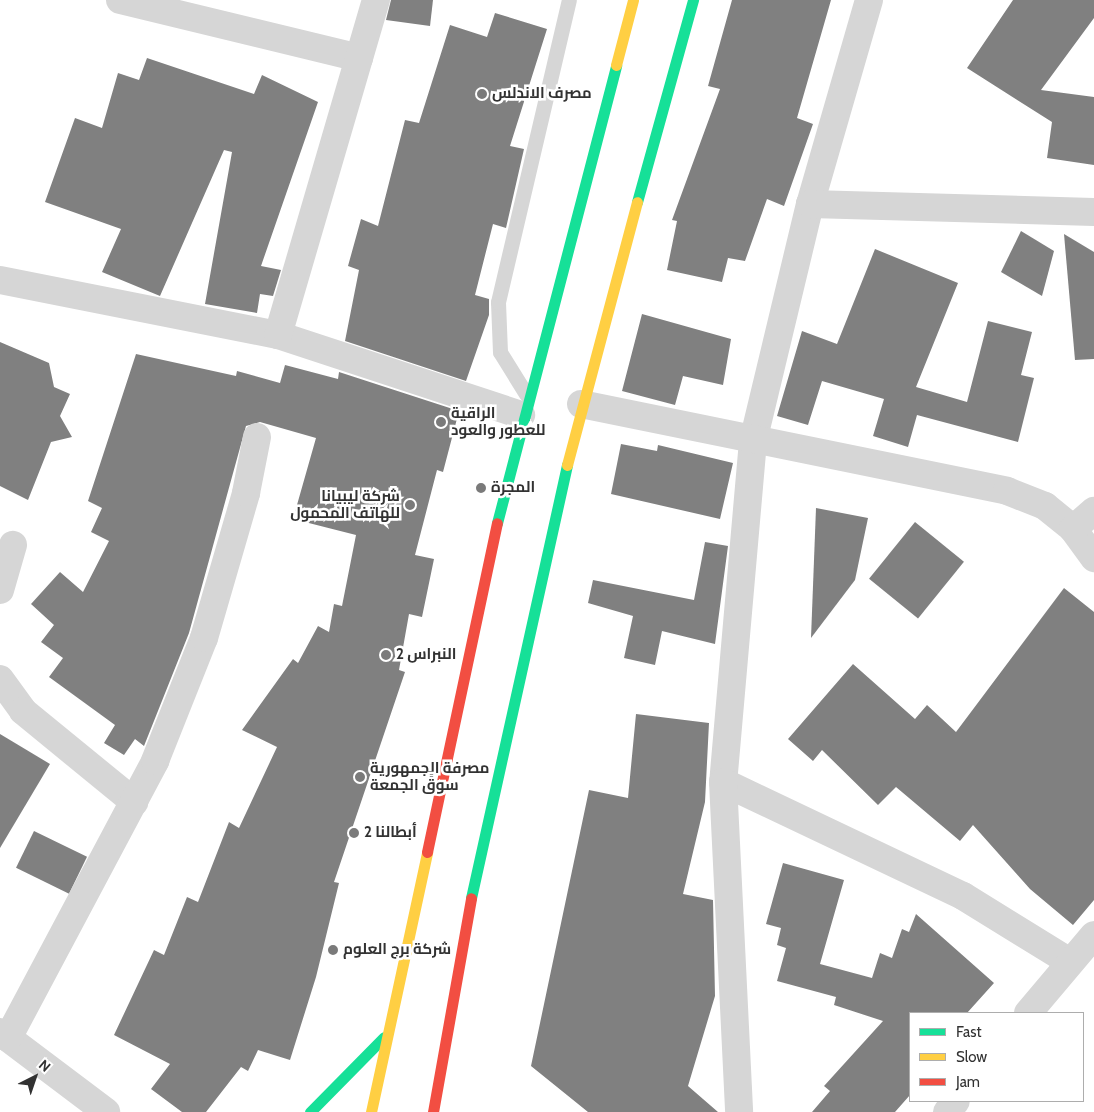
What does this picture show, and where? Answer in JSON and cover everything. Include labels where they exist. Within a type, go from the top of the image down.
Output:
[{"type":"main road","points":[[371,1112],[384,1037],[524,404],[633,0]]},
{"type":"main road","points":[[433,1112],[474,884],[581,404],[693,0]]},
{"type":"main road","points":[[310,1112],[384,1037]]},
{"type":"street","points":[[120,0],[359,58]]},
{"type":"street","points":[[278,335],[376,0]]},
{"type":"street","points":[[739,1112],[723,782],[753,440],[810,204],[869,0]]},
{"type":"street","points":[[810,204],[1094,212]]},
{"type":"street","points":[[0,280],[278,335],[524,404]]},
{"type":"street","points":[[581,404],[1007,491],[1045,506],[1073,529],[1094,558]]},
{"type":"street","points":[[106,1112],[4,1035],[134,802],[204,638],[246,493],[257,437]]},
{"type":"street","points":[[1073,529],[1094,511]]},
{"type":"street","points":[[0,590],[13,545]]},
{"type":"street","points":[[0,679],[23,712],[134,802]]},
{"type":"street","points":[[723,782],[963,896],[1070,962]]},
{"type":"street","points":[[1029,1012],[1094,935]]},
{"type":"street","points":[[947,1112],[955,1102]]},
{"type":"lane","points":[[524,404],[500,352],[498,302],[569,0]]},
{"type":"building","points":[[391,0],[433,0],[430,26],[386,20]]},
{"type":"building","points":[[732,0],[831,0],[797,118],[813,124],[784,206],[767,199],[745,261],[728,258],[722,282],[667,270],[677,221],[672,220],[720,89],[708,86]]},
{"type":"building","points":[[1013,0],[1094,0],[1094,18],[1041,90],[1094,97],[1094,165],[1047,158],[1052,122],[967,68]]},
{"type":"building","points":[[495,13],[547,29],[510,146],[524,149],[506,228],[493,224],[475,295],[489,299],[489,315],[466,381],[345,341],[359,270],[348,266],[361,219],[378,226],[405,120],[419,123],[450,25],[487,37]]},
{"type":"building","points":[[147,58],[254,94],[262,75],[318,102],[261,266],[281,270],[273,296],[260,294],[257,313],[205,304],[232,152],[224,150],[160,296],[102,272],[121,229],[45,202],[75,118],[102,128],[118,73],[139,80]]},
{"type":"building","points":[[1021,231],[1054,251],[1042,296],[1001,272]]},
{"type":"building","points":[[1064,234],[1094,252],[1094,359],[1075,360]]},
{"type":"building","points":[[875,249],[958,283],[916,387],[967,402],[988,321],[1032,332],[1021,375],[1034,378],[1018,442],[917,415],[908,447],[873,436],[884,399],[822,381],[808,425],[777,416],[802,331],[837,344]]},
{"type":"building","points":[[642,314],[731,339],[723,385],[683,376],[675,405],[622,391]]},
{"type":"building","points":[[0,342],[49,363],[54,387],[70,394],[60,416],[72,437],[51,442],[28,500],[0,486]]},
{"type":"building","points":[[136,354],[236,376],[237,371],[280,383],[285,365],[338,379],[339,372],[459,411],[443,472],[437,470],[415,555],[434,559],[422,617],[409,614],[399,670],[405,672],[334,882],[339,883],[316,977],[290,1060],[258,1050],[248,1071],[241,1067],[206,1112],[182,1112],[151,1089],[170,1064],[114,1035],[154,950],[164,955],[187,897],[198,902],[229,822],[239,828],[277,747],[242,730],[293,659],[298,663],[318,626],[329,632],[334,604],[342,606],[356,535],[293,519],[316,438],[260,422],[246,426],[189,633],[144,746],[135,739],[124,755],[104,743],[115,725],[49,677],[63,658],[41,642],[54,625],[31,604],[60,572],[83,592],[109,541],[91,532],[102,508],[88,501]]},
{"type":"building","points":[[621,444],[657,451],[658,445],[733,463],[720,519],[611,494]]},
{"type":"building","points":[[816,508],[868,518],[855,580],[811,638]]},
{"type":"building","points":[[915,522],[964,562],[918,618],[869,579]]},
{"type":"building","points":[[705,542],[728,546],[715,644],[662,631],[655,665],[624,658],[633,616],[588,603],[593,580],[694,600]]},
{"type":"building","points":[[1064,588],[1094,612],[1094,900],[1073,925],[1030,889],[973,825],[960,841],[896,787],[878,805],[822,750],[813,761],[788,739],[853,664],[915,719],[927,705],[956,732]]},
{"type":"building","points":[[636,714],[709,723],[705,802],[683,894],[713,900],[715,996],[688,1086],[718,1112],[588,1112],[531,1066],[589,790],[628,798]]},
{"type":"building","points":[[0,734],[50,764],[0,848]]},
{"type":"building","points":[[34,831],[87,857],[69,894],[16,868]]},
{"type":"building","points":[[783,863],[844,880],[820,964],[872,978],[880,953],[892,958],[902,929],[909,932],[916,914],[994,983],[968,1012],[909,1012],[909,1096],[895,1112],[812,1112],[830,1091],[824,1086],[883,1021],[834,1005],[836,997],[777,981],[786,948],[777,945],[781,928],[766,924]]},
{"type":"traffic: fast","points":[[637,202],[693,0]]},
{"type":"traffic: fast","points":[[497,523],[616,65]]},
{"type":"traffic: fast","points":[[471,898],[567,465]]},
{"type":"traffic: fast","points":[[310,1112],[384,1037]]},
{"type":"traffic: slow","points":[[616,65],[633,0]]},
{"type":"traffic: slow","points":[[567,465],[637,202]]},
{"type":"traffic: slow","points":[[371,1112],[427,852]]},
{"type":"traffic: jam","points":[[427,852],[497,523]]},
{"type":"traffic: jam","points":[[433,1112],[471,898]]},
{"type":"place","name":"مصرف الاندلس","points":[[482,94]]},
{"type":"place","name":"الراقية للعطور والعود","points":[[441,422]]},
{"type":"place","name":"المجرة","points":[[481,488]]},
{"type":"place","name":"شركة ليبيانا للهاتف المحمول","points":[[410,505]]},
{"type":"place","name":"النبراس 2","points":[[386,655]]},
{"type":"place","name":"مصرفة الجمهورية سوقً الجمعة","points":[[360,777]]},
{"type":"place","name":"أبطالنا 2","points":[[354,833]]},
{"type":"place","name":"شركة برج العلوم","points":[[333,950]]}]
